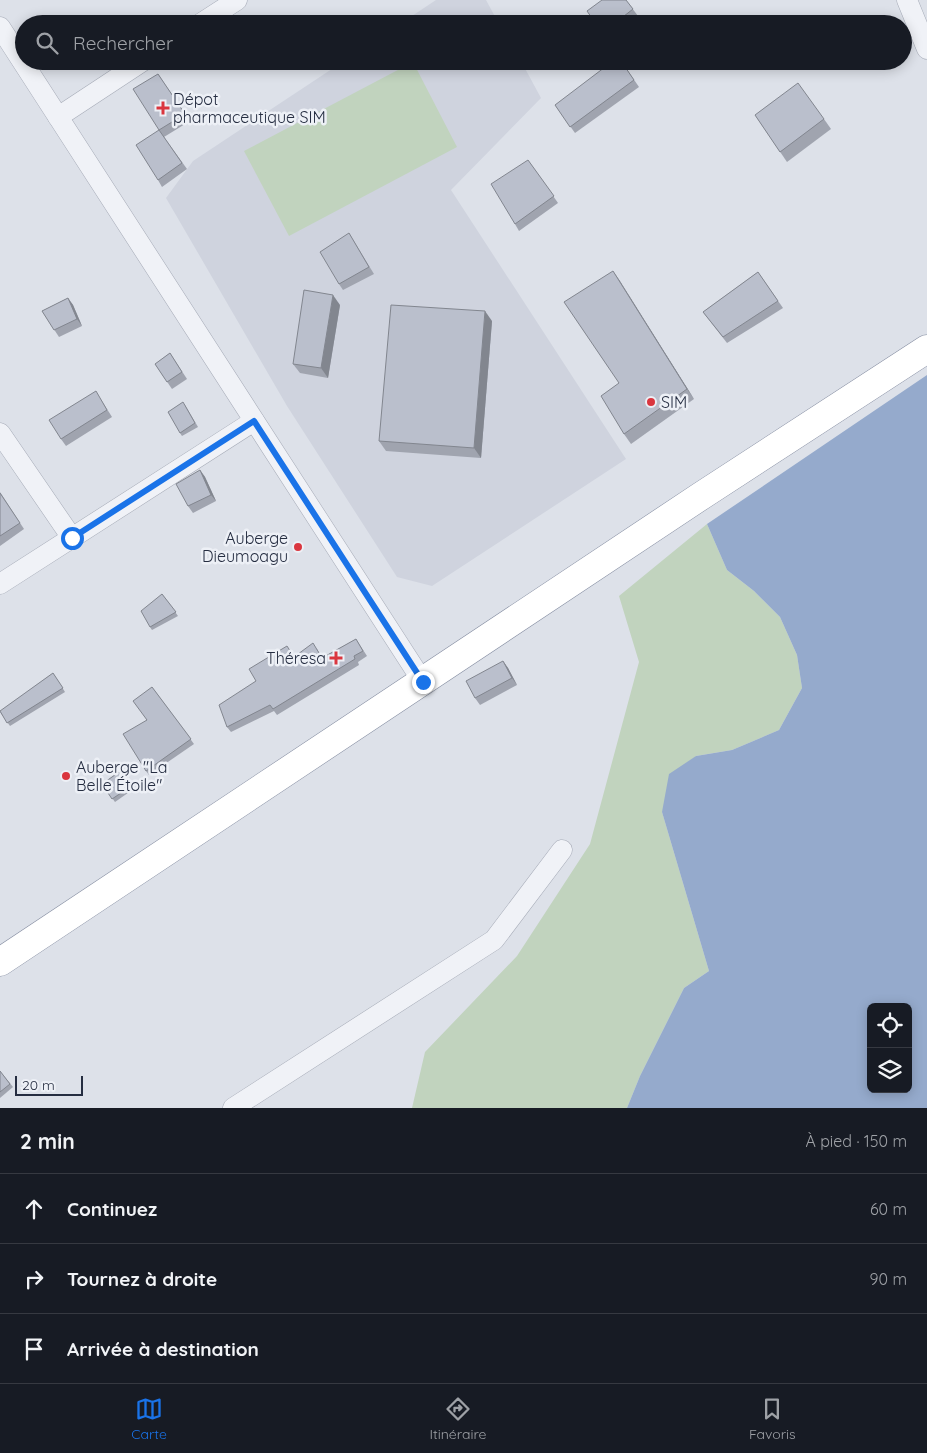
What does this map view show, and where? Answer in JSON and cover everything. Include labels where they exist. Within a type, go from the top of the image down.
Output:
[{"type":"highway","points":[[0,962],[701,496],[927,349]]},
{"type":"street","points":[[214,15],[237,0]]},
{"type":"street","points":[[907,0],[927,49]]},
{"type":"street","points":[[0,28],[15,51]]},
{"type":"street","points":[[27,70],[423,682]]},
{"type":"street","points":[[58,117],[129,70]]},
{"type":"street","points":[[0,584],[254,421]]},
{"type":"street","points":[[0,433],[72,538]]},
{"type":"street","points":[[233,1108],[494,940],[562,850]]},
{"type":"shaded area","points":[[436,0],[486,0],[494,15],[414,15]]},
{"type":"shaded area","points":[[330,70],[526,70],[541,98],[451,190],[626,459],[432,586],[397,577],[287,406],[166,198],[193,161]]},
{"type":"green space","points":[[398,70],[417,70],[457,147],[289,236],[244,151]]},
{"type":"green space","points":[[707,524],[727,570],[754,591],[780,617],[797,655],[802,688],[779,730],[732,750],[696,756],[662,812],[709,971],[684,988],[640,1076],[627,1108],[412,1108],[425,1052],[517,956],[590,844],[639,662],[619,596]]},
{"type":"water","points":[[927,375],[927,1108],[627,1108],[640,1076],[684,988],[709,971],[662,812],[669,774],[696,756],[732,750],[779,730],[802,688],[797,655],[780,617],[754,591],[727,570],[707,524]]},
{"type":"building","points":[[602,0],[626,0],[633,9],[625,15],[590,15],[587,11]]},
{"type":"building","points":[[601,70],[627,70],[634,80],[570,127],[555,105]]},
{"type":"building","name":"Dépot pharmaceutique SIM","points":[[158,74],[185,114],[159,130],[133,89]]},
{"type":"building","points":[[798,83],[824,119],[780,152],[755,115]]},
{"type":"building","points":[[159,130],[182,163],[158,180],[136,145]]},
{"type":"building","points":[[528,160],[554,196],[515,224],[491,184]]},
{"type":"building","points":[[349,233],[369,267],[339,284],[320,252]]},
{"type":"building","points":[[613,271],[687,389],[624,434],[601,396],[619,383],[564,302]]},
{"type":"building","points":[[758,272],[778,301],[723,337],[703,312]]},
{"type":"building","points":[[304,290],[333,295],[321,368],[293,364]]},
{"type":"building","points":[[68,298],[77,319],[54,330],[42,311]]},
{"type":"building","points":[[391,305],[485,311],[474,448],[379,441]]},
{"type":"building","points":[[170,353],[182,372],[167,382],[155,364]]},
{"type":"building","points":[[96,391],[107,410],[61,439],[49,420]]},
{"type":"building","points":[[183,402],[195,423],[180,433],[168,412]]},
{"type":"building","points":[[200,470],[211,495],[188,506],[176,484]]},
{"type":"building","points":[[0,493],[20,523],[0,536]]},
{"type":"building","points":[[162,594],[176,612],[150,627],[141,611]]},
{"type":"building","points":[[356,639],[363,651],[354,656],[355,659],[273,709],[270,705],[227,727],[219,705],[256,681],[249,669],[287,646],[294,657],[313,643],[322,658]]},
{"type":"building","points":[[503,661],[512,678],[475,698],[466,681]]},
{"type":"building","points":[[53,673],[63,688],[7,723],[0,711]]},
{"type":"building","points":[[152,687],[191,739],[146,771],[123,734],[147,720],[133,701]]},
{"type":"building","points":[[122,770],[133,785],[112,799],[102,784]]},
{"type":"building","points":[[0,1071],[10,1084],[0,1092]]},
{"type":"place","name":"Dépot pharmaceutique SIM","points":[[163,108]]},
{"type":"place","name":"SIM","points":[[651,402]]},
{"type":"place","name":"Auberge Dieumoagu","points":[[298,547]]},
{"type":"place","name":"Théresa","points":[[336,658]]},
{"type":"place","name":"Auberge \"La Belle Étoile\"","points":[[66,776]]},
{"type":"route","points":[[72,538],[254,421],[423,682]]}]
